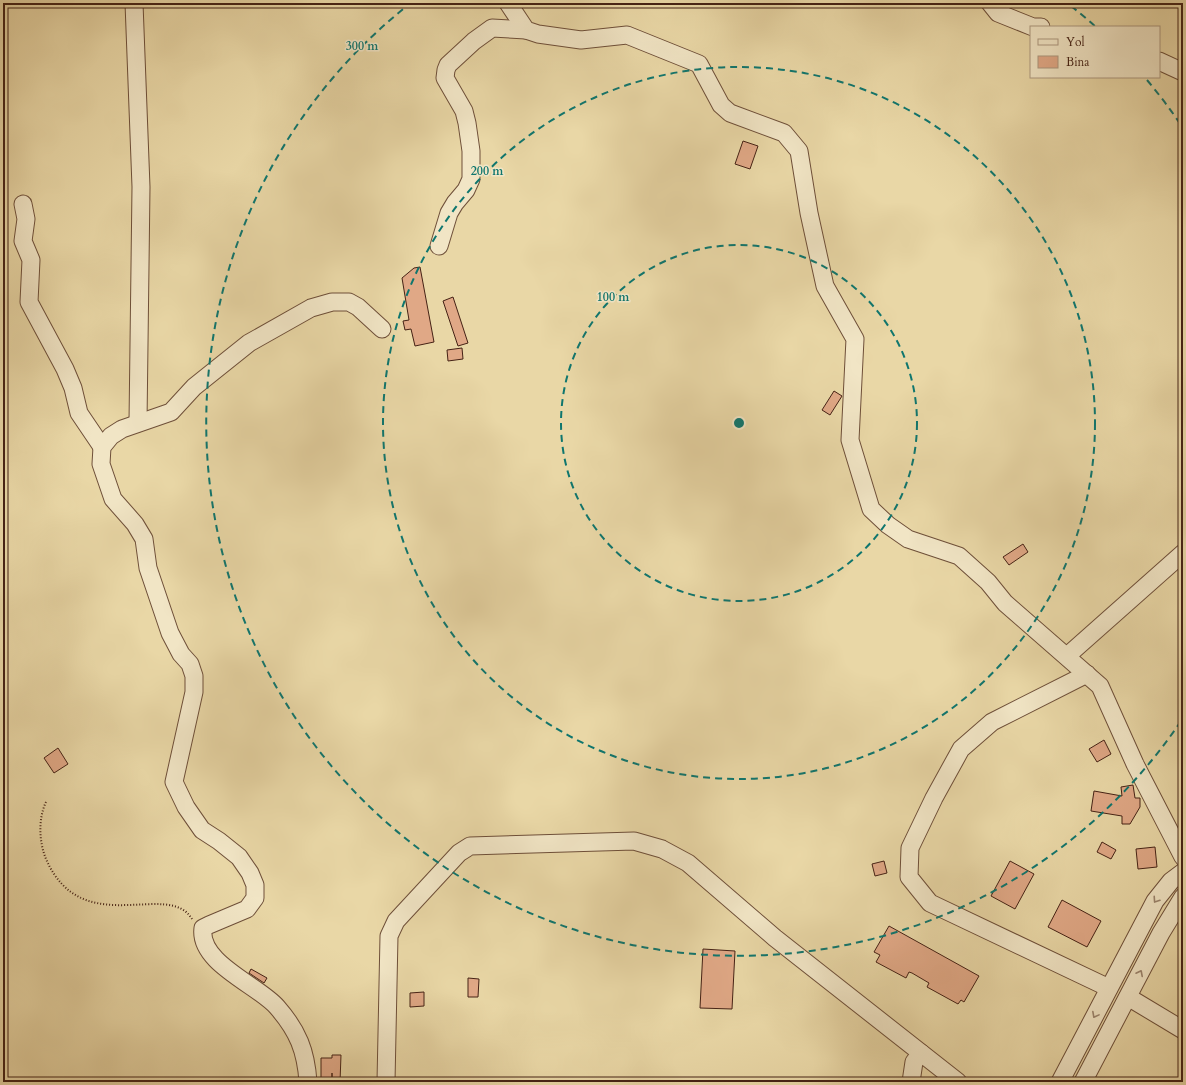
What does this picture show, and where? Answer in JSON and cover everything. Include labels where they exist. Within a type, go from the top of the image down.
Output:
[{"type":"street","points":[[134,3],[141,187],[138,423]]},
{"type":"street","points":[[508,3],[526,30]]},
{"type":"street","points":[[990,3],[998,13],[1030,26]]},
{"type":"street","points":[[439,246],[449,213],[466,190],[471,179],[471,151],[467,123],[464,111],[445,78],[446,70],[448,65],[492,28],[526,30],[538,34],[580,40],[627,35],[699,64],[721,105],[730,113],[784,133],[798,151],[809,213],[825,286],[855,339],[850,440],[871,509],[888,525],[908,539],[959,556],[988,582],[1005,603],[1100,686],[1135,764],[1183,857]]},
{"type":"street","points":[[1160,62],[1183,72]]},
{"type":"street","points":[[23,204],[26,219],[23,241],[31,260],[29,302],[65,369],[73,388],[79,413],[102,447]]},
{"type":"street","points":[[308,1082],[302,1045],[295,1031],[277,1007],[229,972],[214,957],[202,937],[203,928],[247,909],[255,898],[255,885],[250,873],[239,858],[219,841],[202,830],[186,807],[174,782],[194,692],[194,676],[190,664],[181,654],[170,633],[148,568],[144,539],[135,524],[113,499],[101,464],[102,447],[111,436],[122,429],[171,412],[194,387],[249,343],[312,308],[332,302],[349,302],[358,307],[382,329]]},
{"type":"street","points":[[1067,656],[1183,553]]},
{"type":"street","points":[[1087,674],[992,722],[961,749],[934,798],[910,848],[909,877],[930,903],[1109,988]]},
{"type":"street","points":[[386,1082],[389,936],[396,921],[459,853],[470,846],[634,841],[662,849],[688,863],[775,938],[958,1082]]},
{"type":"street","points":[[1060,1082],[1155,901],[1171,881],[1183,872]]},
{"type":"street","points":[[1083,1082],[1161,933],[1183,897]]},
{"type":"street","points":[[1128,997],[1183,1030]]},
{"type":"street","points":[[911,1082],[914,1062],[921,1053]]},
{"type":"path","points":[[3,676],[5,686],[3,694]]},
{"type":"path","points":[[46,802],[41,823],[44,854],[58,882],[70,892],[94,903],[161,904],[176,907],[188,912],[196,925],[203,928]]},
{"type":"building","points":[[743,141],[758,146],[750,169],[735,164]]},
{"type":"building","points":[[420,267],[434,342],[415,346],[411,329],[405,330],[403,321],[409,320],[402,278],[414,268]]},
{"type":"building","points":[[453,297],[468,343],[458,346],[443,301]]},
{"type":"building","points":[[462,348],[463,359],[448,361],[447,350]]},
{"type":"building","points":[[834,391],[842,396],[830,415],[822,410]]},
{"type":"building","points":[[1023,544],[1028,552],[1009,565],[1003,557]]},
{"type":"building","points":[[1104,740],[1111,754],[1097,762],[1089,749]]},
{"type":"building","points":[[58,748],[68,764],[54,773],[44,758]]},
{"type":"building","points":[[1133,785],[1135,798],[1140,798],[1140,807],[1130,824],[1122,824],[1122,816],[1091,811],[1094,791],[1122,796],[1121,787]]},
{"type":"building","points":[[1102,842],[1116,850],[1111,859],[1097,852]]},
{"type":"building","points":[[1155,847],[1157,867],[1138,869],[1136,849]]},
{"type":"building","points":[[884,861],[887,873],[875,876],[872,864]]},
{"type":"building","points":[[1010,861],[1034,874],[1015,909],[991,896]]},
{"type":"building","points":[[1062,900],[1101,921],[1087,947],[1048,927]]},
{"type":"building","points":[[889,926],[979,976],[964,1002],[961,1000],[958,1004],[927,987],[929,983],[912,973],[909,972],[906,978],[876,962],[880,955],[874,952]]},
{"type":"building","points":[[703,949],[735,951],[732,1009],[700,1008]]},
{"type":"building","points":[[251,969],[267,978],[264,983],[249,973]]},
{"type":"building","points":[[468,978],[479,979],[478,997],[468,997]]},
{"type":"building","points":[[424,992],[424,1006],[410,1007],[410,993]]},
{"type":"building","points":[[332,1055],[341,1055],[340,1082],[321,1081],[321,1058],[332,1058]]}]
